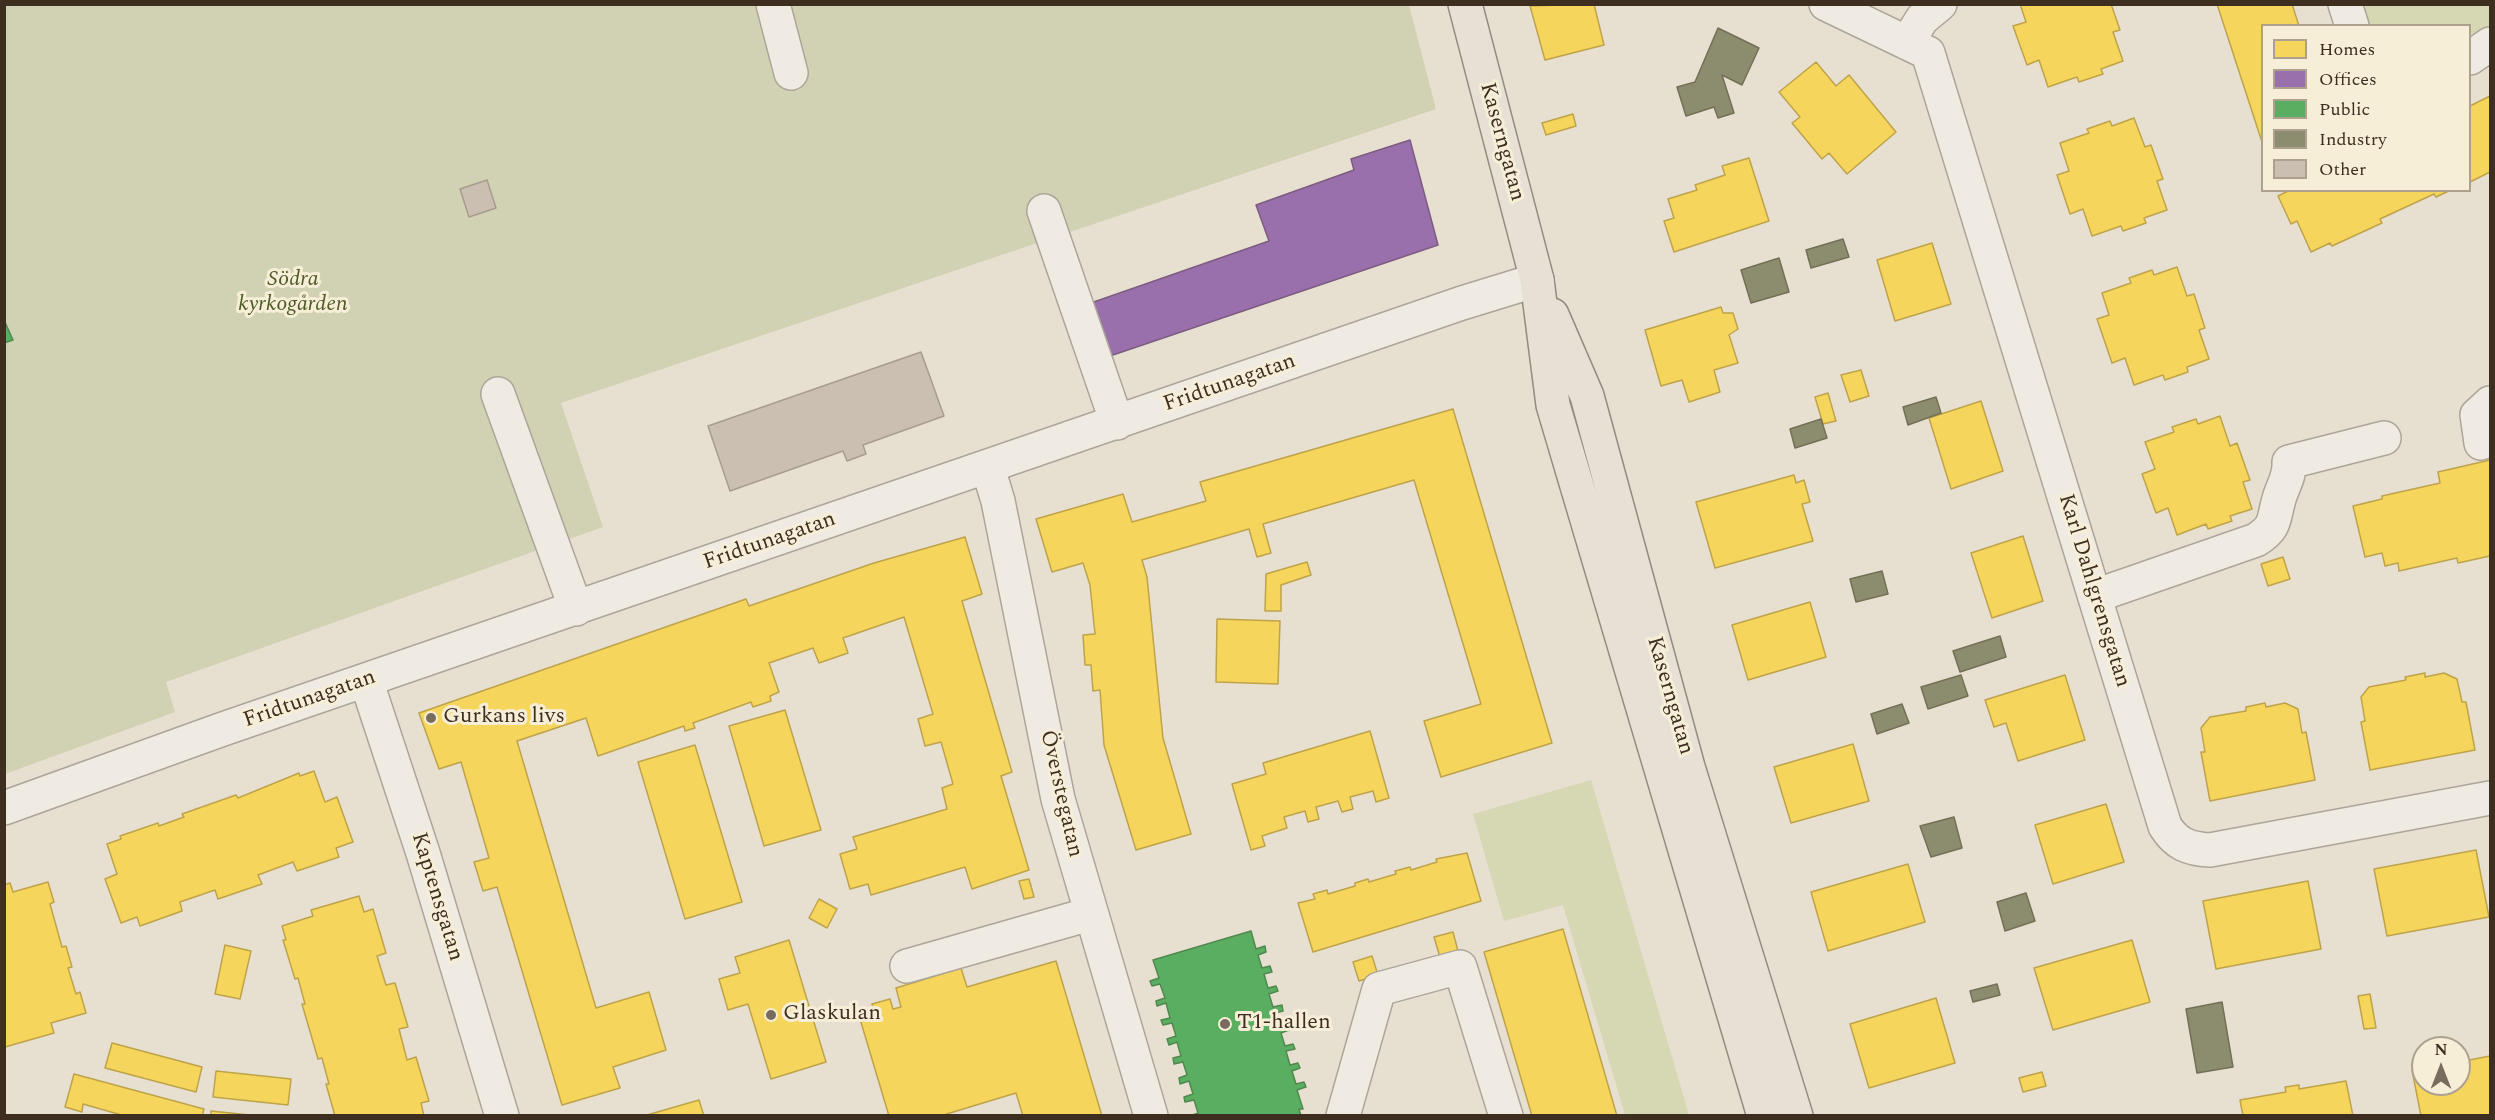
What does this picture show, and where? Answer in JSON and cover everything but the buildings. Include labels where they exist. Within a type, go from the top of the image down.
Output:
[{"type":"main road","name":"Kaserngatan","points":[[1465,4],[1537,280],[1552,405],[1764,1116]]},
{"type":"main road","name":"Kaserngatan","points":[[1537,280],[1587,396],[1688,767],[1796,1116]]},
{"type":"street","points":[[773,4],[791,73]]},
{"type":"street","name":"Karl Dahlgrensgatan","points":[[1826,4],[1928,53],[2165,826],[2172,838],[2195,850],[2210,850],[2490,798]]},
{"type":"street","points":[[1907,43],[1922,20],[1940,4]]},
{"type":"street","points":[[2345,4],[2351,24]]},
{"type":"street","points":[[1044,211],[1117,423]]},
{"type":"street","name":"Fridtunagatan","points":[[4,808],[366,680],[1451,307],[1537,280]]},
{"type":"street","points":[[498,394],[576,609]]},
{"type":"street","points":[[2481,443],[2477,415],[2490,403]]},
{"type":"street","points":[[2095,596],[2256,540],[2266,533],[2278,513],[2278,502],[2289,472],[2289,462],[2384,438]]},
{"type":"street","name":"Överstegatan","points":[[988,468],[1003,524],[1058,799],[1151,1116]]},
{"type":"street","name":"Kaptensgatan","points":[[366,680],[423,853],[502,1116]]},
{"type":"street","points":[[907,966],[1090,914]]},
{"type":"street","points":[[1343,1116],[1378,989],[1460,967],[1506,1116]]},
{"type":"green space","name":"Södra kyrkogården","points":[[5,5],[1409,5],[1436,109],[561,403],[603,527],[166,682],[175,712],[5,774]]},
{"type":"green space","points":[[2367,5],[2490,5],[2490,29],[2471,41],[2471,24],[2364,24],[2361,14]]},
{"type":"green space","points":[[1591,780],[1689,1115],[1625,1115],[1563,905],[1504,921],[1473,814]]},
{"type":"place","name":"Gurkans livs","points":[[431,718]]},
{"type":"place","name":"Glaskulan","points":[[771,1015]]},
{"type":"place","name":"T1-hallen","points":[[1225,1024]]}]
